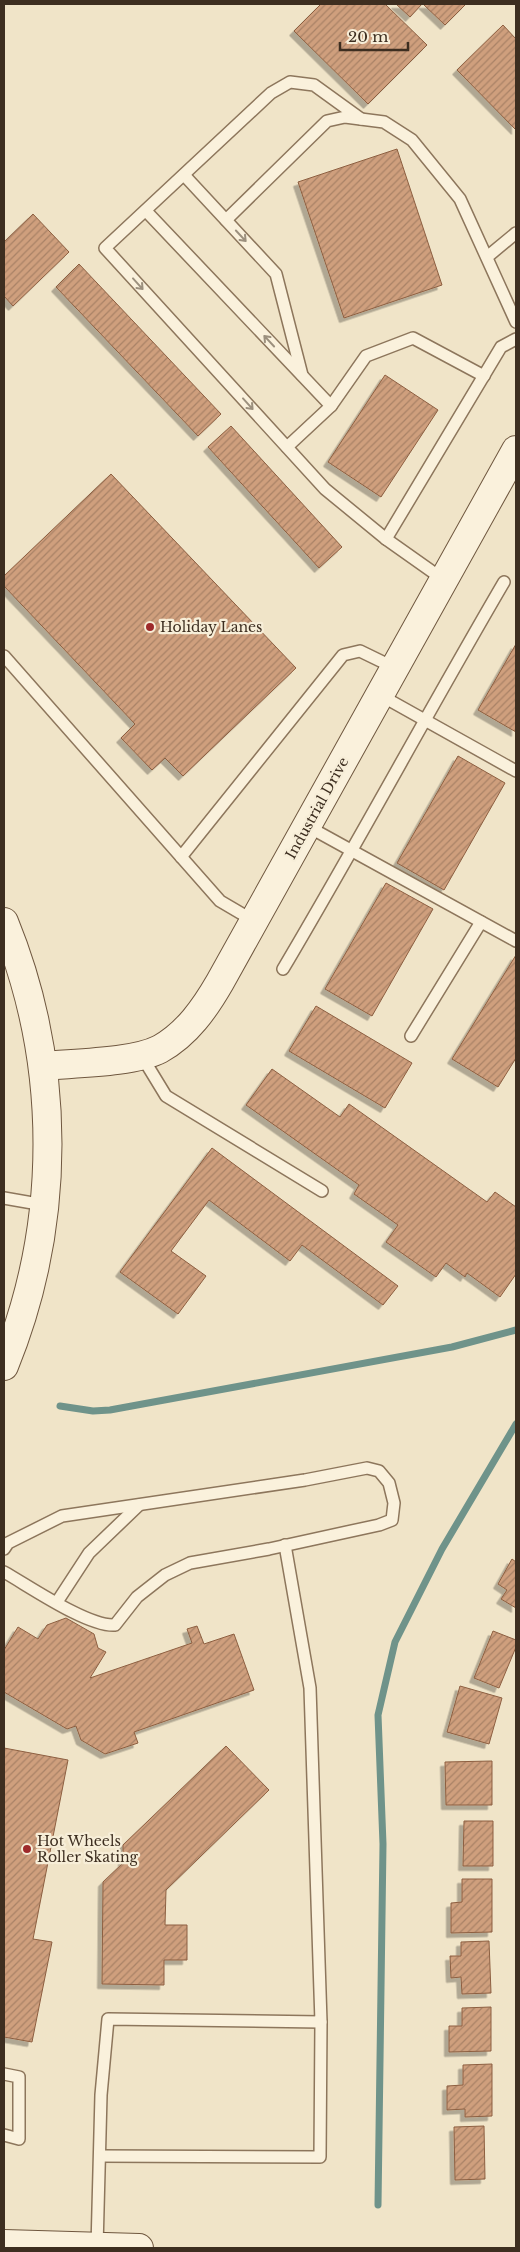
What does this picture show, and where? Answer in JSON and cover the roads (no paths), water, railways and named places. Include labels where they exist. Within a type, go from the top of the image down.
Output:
[{"type":"main road","name":"Industrial Drive","points":[[43,1066],[141,1055],[159,1049],[176,1038],[198,1017],[220,982],[516,450]]},
{"type":"main road","points":[[4,1366],[25,1308],[32,1279],[44,1205],[48,1144],[48,1111],[43,1066],[32,1005],[6,933]]},
{"type":"main road","points":[[18,2246],[139,2248]]},
{"type":"lane","points":[[361,119],[314,85],[290,82],[271,93],[105,248],[325,489],[386,539],[444,580]]},
{"type":"lane","points":[[226,220],[327,121],[345,117],[384,122],[412,140],[460,199],[516,322]]},
{"type":"lane","points":[[184,175],[276,274],[302,376]]},
{"type":"lane","points":[[146,211],[331,406]]},
{"type":"lane","points":[[487,258],[516,233]]},
{"type":"lane","points":[[287,447],[331,406],[366,356],[413,338],[484,376]]},
{"type":"lane","points":[[386,539],[501,347],[516,339]]},
{"type":"lane","points":[[283,970],[353,851],[424,720],[504,582]]},
{"type":"lane","points":[[181,856],[344,654],[360,651],[395,668]]},
{"type":"lane","points":[[4,656],[220,901],[254,921]]},
{"type":"lane","points":[[380,695],[516,771]]},
{"type":"lane","points":[[307,826],[516,941]]},
{"type":"lane","points":[[411,1036],[480,922]]},
{"type":"lane","points":[[141,1055],[166,1096],[322,1191]]},
{"type":"lane","points":[[4,1198],[44,1205]]},
{"type":"lane","points":[[4,1549],[8,1543],[62,1516],[306,1480],[367,1468],[379,1471],[388,1483],[394,1503],[392,1520],[379,1526],[190,1563],[165,1575],[137,1597],[115,1625],[107,1626],[78,1614],[4,1572]]},
{"type":"lane","points":[[57,1602],[89,1553],[139,1505]]},
{"type":"lane","points":[[101,2156],[320,2157],[321,2022],[310,1688],[285,1545]]},
{"type":"lane","points":[[97,2247],[101,2156],[101,2095],[108,2019],[321,2022]]},
{"type":"lane","points":[[4,2074],[19,2077],[19,2139],[4,2135]]},
{"type":"waterway","points":[[60,1406],[93,1411],[110,1410],[452,1347],[516,1330]]},
{"type":"waterway","points":[[378,2205],[383,1844],[378,1715],[395,1642],[442,1549],[516,1424]]},
{"type":"place","name":"Holiday Lanes","points":[[150,627]]},
{"type":"place","name":"Hot Wheels Roller Skating","points":[[27,1849]]}]
